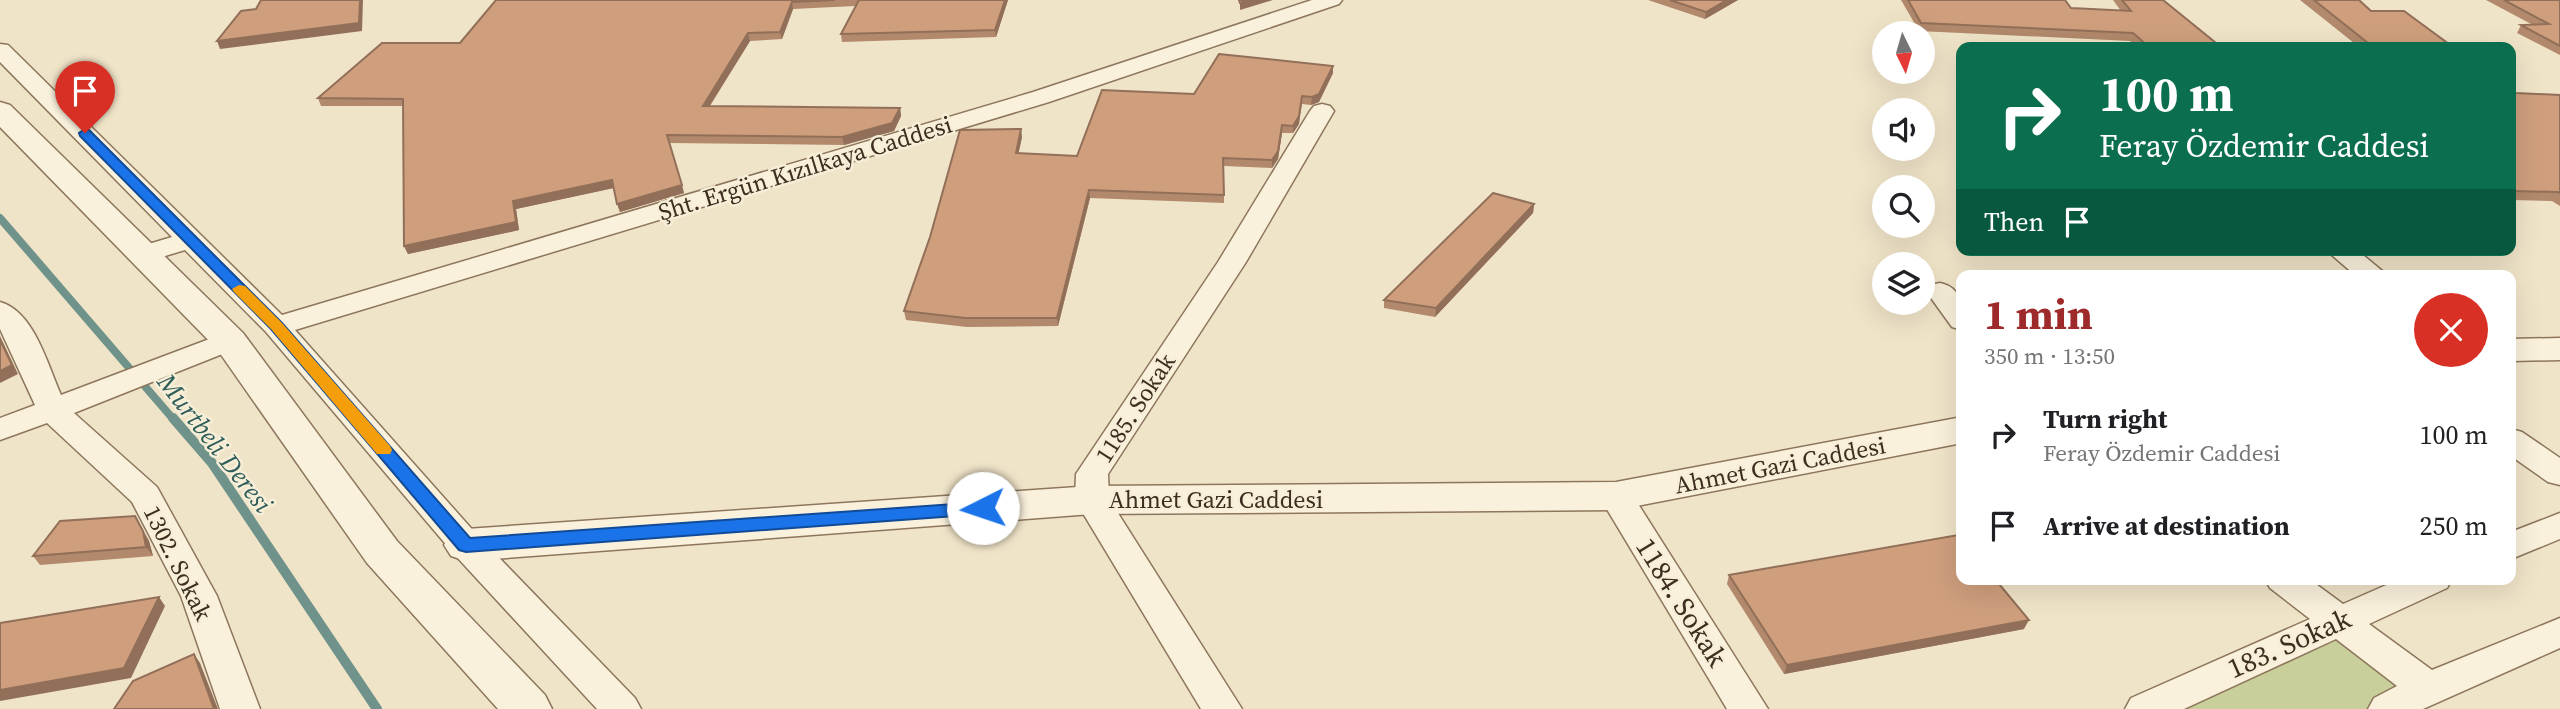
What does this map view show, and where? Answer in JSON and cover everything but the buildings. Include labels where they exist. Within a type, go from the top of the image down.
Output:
[{"type":"street","name":"Şht. Ergün Kızılkaya Caddesi","points":[[276,326],[1041,97],[1332,0]]},
{"type":"street","points":[[0,50],[276,326],[466,545],[621,709]]},
{"type":"street","points":[[0,111],[230,341],[382,552],[527,709]]},
{"type":"street","name":"1185. Sokak","points":[[1092,500],[1092,474],[1232,262],[1322,111]]},
{"type":"street","points":[[142,255],[190,240]]},
{"type":"street","points":[[2347,256],[2366,270]]},
{"type":"street","points":[[1940,291],[1956,313]]},
{"type":"street","points":[[0,312],[17,330],[53,411]]},
{"type":"street","points":[[0,430],[230,341]]},
{"type":"street","points":[[2516,350],[2560,349]]},
{"type":"street","name":"1302. Sokak","points":[[53,411],[145,495],[199,596],[240,709]]},
{"type":"street","name":"Ahmet Gazi Caddesi","points":[[466,545],[1092,500],[1616,496],[1956,431]]},
{"type":"street","points":[[2516,443],[2560,474]]},
{"type":"street","name":"1184. Sokak","points":[[1616,496],[1748,709]]},
{"type":"street","points":[[1092,500],[1222,709]]},
{"type":"street","points":[[2516,544],[2560,525]]},
{"type":"street","points":[[2291,585],[2428,688]]},
{"type":"street","name":"183. Sokak","points":[[2145,709],[2420,585]]},
{"type":"street","points":[[2388,709],[2428,688],[2560,632]]},
{"type":"green space","points":[[2338,620],[2428,688],[2388,709],[2145,709]]},
{"type":"waterway","name":"Murtbeli Deresi","points":[[0,218],[174,420]]},
{"type":"waterway","name":"Murtbeli Deresi","points":[[173,418],[212,463],[377,709]]},
{"type":"slow traffic","points":[[239,289],[276,326],[383,450]]},
{"type":"route","points":[[85,133],[276,326],[466,545],[983,508]]}]
